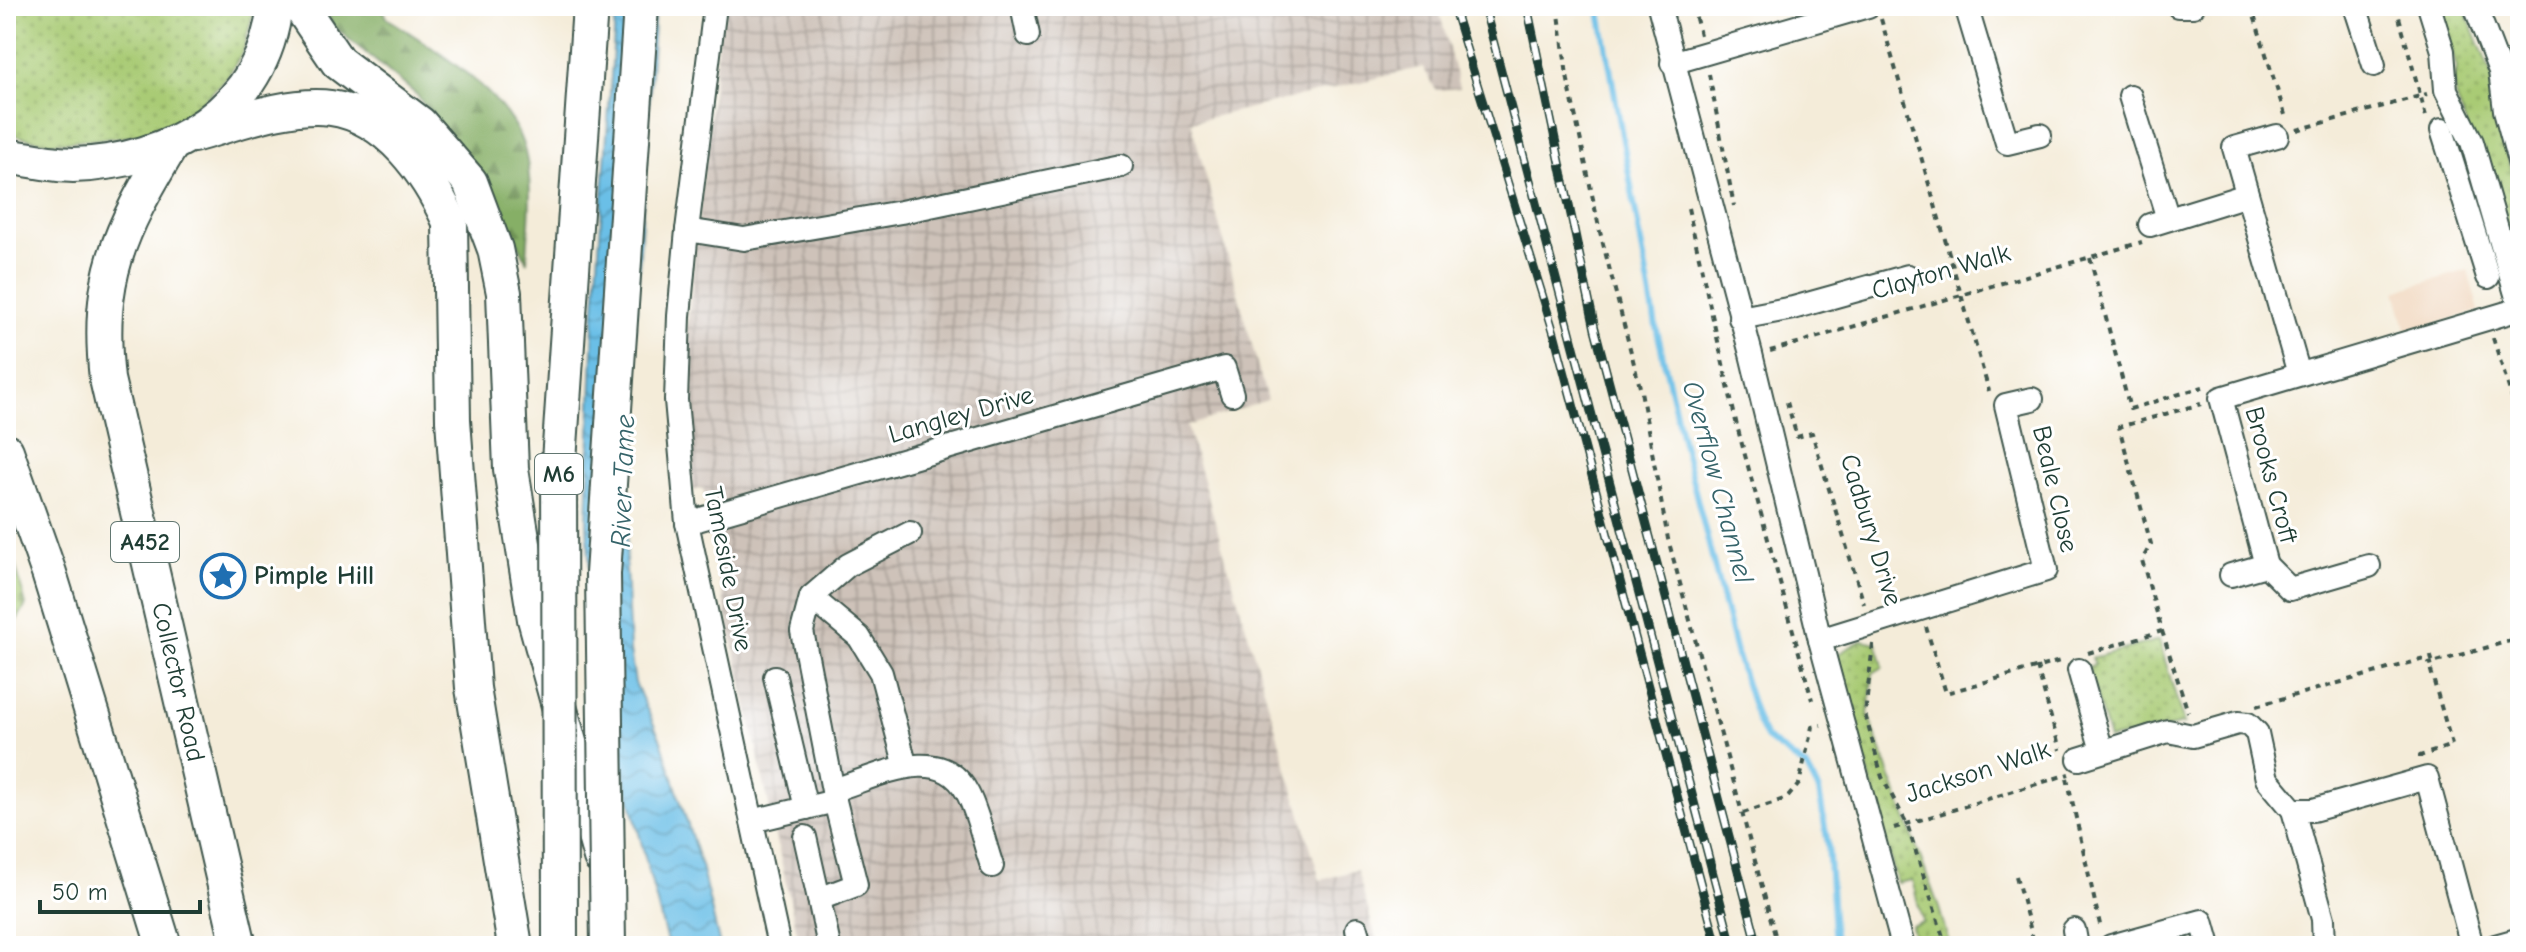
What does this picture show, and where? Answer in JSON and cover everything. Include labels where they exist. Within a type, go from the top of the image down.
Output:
[{"type":"highway","points":[[182,141],[239,94],[255,74],[267,49],[275,6]]},
{"type":"highway","points":[[300,6],[338,62],[420,124],[470,182],[495,249],[504,293],[511,469],[535,619],[624,946]]},
{"type":"highway","name":"M6","points":[[560,944],[559,461],[590,6]]},
{"type":"highway","name":"M6","points":[[608,946],[603,574],[641,6]]},
{"type":"highway","points":[[6,156],[72,165],[133,157],[273,113],[331,108],[370,123],[414,159],[436,193],[450,222],[453,420],[473,688],[515,946]]},
{"type":"highway","name":"Collector Road","points":[[182,141],[125,227],[106,286],[102,336],[107,379],[239,946]]},
{"type":"highway","points":[[6,451],[49,573],[164,946]]},
{"type":"street","name":"Tameside Drive","points":[[715,6],[687,230],[679,316],[676,400],[687,523],[779,946]]},
{"type":"street","points":[[1022,6],[1028,35]]},
{"type":"street","points":[[1659,6],[1672,63],[1761,352],[1820,640],[1903,946]]},
{"type":"street","points":[[1672,63],[1705,55],[1810,14],[1868,6]]},
{"type":"street","points":[[1966,6],[2007,143],[2040,135]]},
{"type":"street","points":[[2178,6],[2193,6]]},
{"type":"street","points":[[2355,6],[2374,65]]},
{"type":"street","points":[[2429,6],[2443,51],[2446,90],[2472,142],[2486,191],[2491,249],[2488,277]]},
{"type":"street","points":[[2478,7],[2500,71],[2505,110],[2520,165]]},
{"type":"street","points":[[2130,96],[2160,221],[2247,195]]},
{"type":"street","points":[[2442,130],[2464,198],[2520,308]]},
{"type":"street","points":[[2277,136],[2234,148],[2299,374]]},
{"type":"street","points":[[687,230],[744,239],[901,212],[1121,166]]},
{"type":"street","points":[[2464,198],[2486,191]]},
{"type":"street","name":"Clayton Walk","points":[[1751,315],[1793,308],[1908,276]]},
{"type":"street","name":"Brooks Croft","points":[[2231,575],[2266,565],[2221,398],[2520,308]]},
{"type":"street","name":"Langley Drive","points":[[687,523],[1224,368],[1232,394]]},
{"type":"street","name":"Beale Close","points":[[1820,640],[2046,570],[2006,405],[2032,399]]},
{"type":"street","points":[[819,899],[856,885],[834,795],[802,631],[811,597],[848,565],[910,533]]},
{"type":"street","points":[[2266,565],[2290,589],[2369,566]]},
{"type":"street","points":[[811,597],[859,637],[881,673],[906,767]]},
{"type":"street","points":[[2074,662],[2102,751]]},
{"type":"street","points":[[775,677],[806,808]]},
{"type":"street","name":"Jackson Walk","points":[[2073,768],[2102,751],[2168,731],[2193,736],[2238,723],[2248,724],[2257,733],[2267,779],[2293,810],[2323,919],[2324,946]]},
{"type":"street","points":[[752,821],[806,808],[906,767],[927,764],[946,769],[967,792],[992,866]]},
{"type":"street","points":[[2293,810],[2313,810],[2427,778],[2472,946]]},
{"type":"street","points":[[805,837],[829,946]]},
{"type":"street","points":[[2106,938],[2202,921],[2209,946]]},
{"type":"street","points":[[2495,946],[2520,939]]},
{"type":"path","points":[[1558,6],[1574,107],[1600,232],[1641,391],[1668,539],[1778,946]]},
{"type":"path","points":[[1693,6],[1736,203],[1731,209]]},
{"type":"path","points":[[1877,6],[1989,393],[2006,405]]},
{"type":"path","points":[[2251,6],[2290,131],[2446,90]]},
{"type":"path","name":"Clayton Walk","points":[[1721,361],[2156,238],[2160,221]]},
{"type":"path","points":[[2090,258],[2130,409],[2215,383],[2221,398],[2119,427],[2151,544],[2142,560],[2193,736]]},
{"type":"path","points":[[1751,315],[1761,352],[1776,365]]},
{"type":"path","name":"Cadbury Drive","points":[[1784,394],[1797,437],[1812,433],[1870,625],[1874,640],[1865,714],[1882,777],[1907,824],[1946,946]]},
{"type":"path","points":[[1920,607],[1946,693],[2037,667],[2074,662],[2162,631]]},
{"type":"path","points":[[2427,778],[2420,756],[2452,745],[2429,664],[2520,638]]},
{"type":"path","points":[[2252,707],[2431,657],[2433,663]]},
{"type":"path","points":[[2037,667],[2073,768],[2106,938]]},
{"type":"path","points":[[1743,813],[1787,798],[1799,784],[1812,727],[1843,720]]},
{"type":"path","name":"Jackson Walk","points":[[1875,834],[2073,768]]},
{"type":"path","points":[[2016,876],[2035,946]]},
{"type":"shaded area","points":[[727,6],[1438,6],[1459,88],[1436,90],[1423,67],[1191,122],[1267,400],[1187,426],[1320,880],[1357,870],[1378,946],[800,946],[715,561],[703,488],[693,491],[681,385],[718,38]]},
{"type":"shaded area","points":[[2468,270],[2479,311],[2407,332],[2396,291]]},
{"type":"green space","points":[[6,6],[255,6],[243,51],[228,76],[182,121],[137,136],[48,143],[6,133]]},
{"type":"green space","points":[[324,6],[382,6],[387,18],[468,75],[504,111],[517,131],[528,166],[530,207],[527,262],[512,231],[417,95],[333,26]]},
{"type":"green space","points":[[2439,6],[2464,6],[2496,86],[2490,97],[2520,199],[2520,279],[2455,93],[2457,68]]},
{"type":"green space","points":[[6,531],[26,605],[6,637]]},
{"type":"green space","points":[[1862,640],[1877,643],[1883,667],[1873,673],[1868,715],[1950,946],[1916,946],[1911,926],[1923,922],[1912,880],[1897,883],[1845,680],[1838,676],[1833,657]]},
{"type":"green space","points":[[2159,640],[2184,724],[2109,739],[2088,667],[2095,665],[2092,658]]},
{"type":"water","name":"River Tame","points":[[616,6],[655,6],[630,412],[626,569],[630,651],[635,683],[661,740],[701,866],[720,946],[668,946],[595,662],[587,523],[594,321]]},
{"type":"waterway","name":"Overflow Channel","points":[[1599,6],[1656,326],[1681,435],[1737,656],[1758,722],[1766,738],[1807,768],[1819,791],[1828,845],[1835,946]]},
{"type":"railway","points":[[1453,6],[1554,333],[1717,946]]},
{"type":"railway","points":[[1484,6],[1732,946]]},
{"type":"railway","points":[[1527,6],[1595,329],[1758,946]]},
{"type":"place","name":"Pimple Hill","points":[[223,576]]}]
